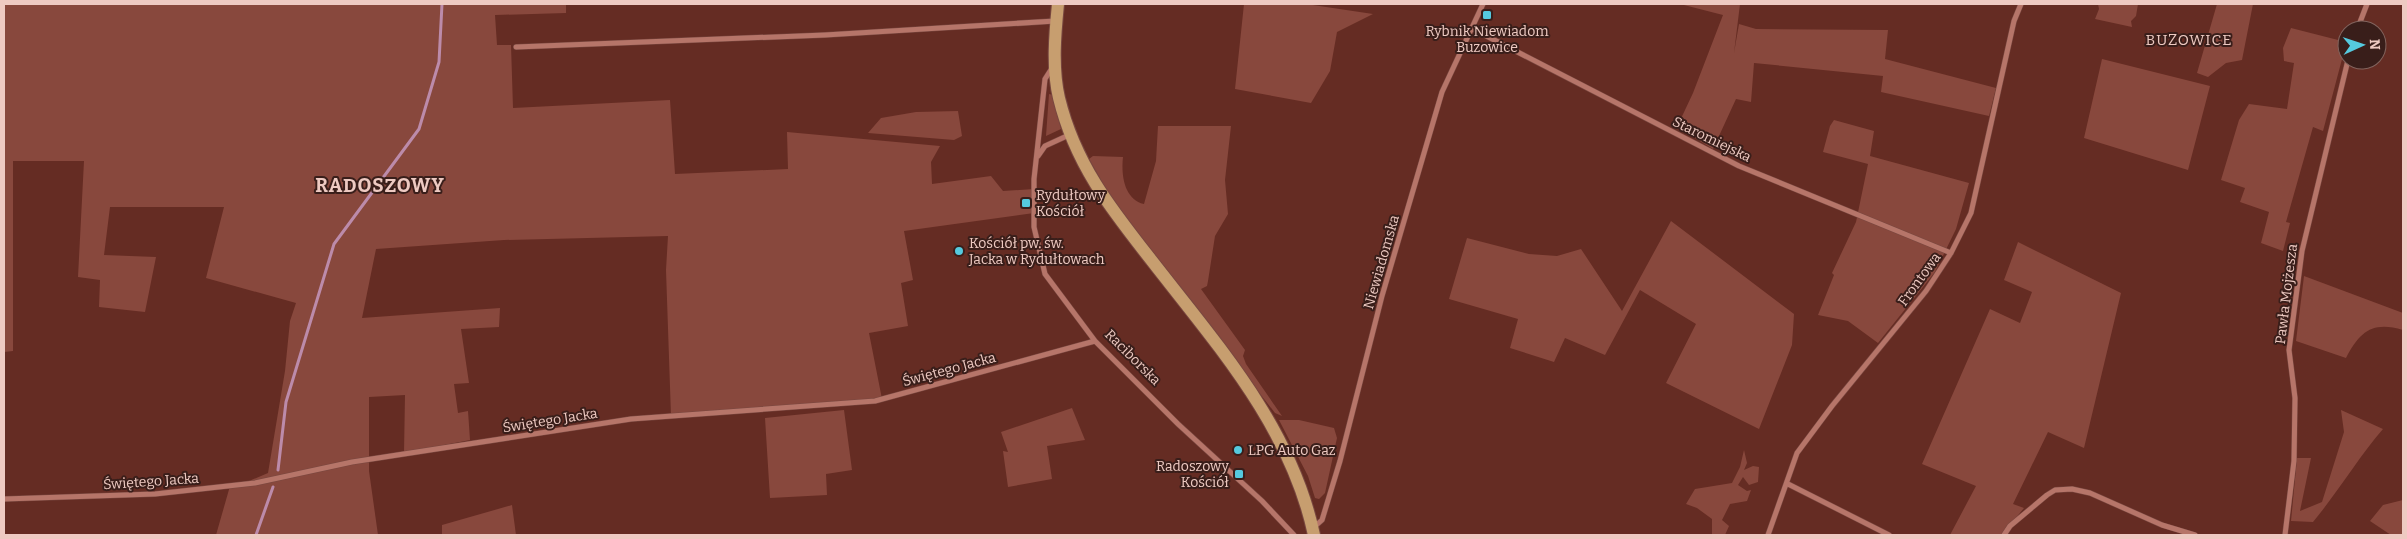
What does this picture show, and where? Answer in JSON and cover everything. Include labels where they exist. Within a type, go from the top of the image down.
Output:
[{"type":"main road","name":"Raciborska","points":[[1058,4],[1054,64],[1059,97],[1070,134],[1084,169],[1104,201],[1237,369],[1274,427],[1299,481],[1313,532]]},
{"type":"street","name":"Niewiadomska","points":[[1313,532],[1322,520],[1340,461],[1382,296],[1442,92],[1483,4]]},
{"type":"street","name":"Frontowa","points":[[1768,535],[1788,484],[1797,453],[1832,406],[1926,291],[1951,254],[1971,213],[2014,21],[2021,4]]},
{"type":"street","points":[[2361,20],[2367,4]]},
{"type":"street","points":[[516,47],[825,35],[1056,21]]},
{"type":"street","name":"Staromiejska","points":[[1471,28],[1739,166],[1951,254]]},
{"type":"street","name":"Raciborska","points":[[1054,64],[1045,79],[1034,179],[1034,227],[1045,274],[1095,341],[1178,424],[1262,501],[1294,535]]},
{"type":"street","name":"Pawła Mojżesza","points":[[2285,535],[2294,461],[2295,398],[2290,350],[2302,251],[2346,70]]},
{"type":"street","points":[[1038,156],[1045,146],[1070,134]]},
{"type":"street","name":"Świętego Jacka","points":[[4,499],[154,494],[255,483],[352,462],[631,418],[875,401],[1095,341]]},
{"type":"street","points":[[1788,484],[1889,535]]},
{"type":"street","points":[[2004,535],[2010,526],[2051,492],[2072,489],[2090,493],[2154,521],[2195,535]]},
{"type":"shaded area","points":[[4,4],[566,4],[566,13],[495,15],[497,45],[511,45],[513,108],[670,100],[675,174],[788,169],[787,132],[940,146],[931,162],[932,184],[991,176],[1003,191],[1034,189],[1034,213],[904,231],[913,280],[901,283],[908,326],[869,333],[882,399],[671,416],[666,270],[668,236],[504,240],[376,249],[362,318],[500,308],[499,327],[461,329],[469,383],[454,384],[458,413],[468,411],[470,440],[404,453],[405,395],[369,397],[369,471],[378,535],[216,535],[230,486],[242,484],[268,473],[285,371],[290,321],[296,303],[206,278],[224,207],[110,207],[104,255],[156,257],[145,312],[99,307],[100,280],[78,277],[84,161],[13,161],[13,351],[4,352]]},
{"type":"shaded area","points":[[1244,4],[1306,4],[1373,14],[1337,32],[1330,71],[1311,103],[1235,89]]},
{"type":"shaded area","points":[[1680,4],[1740,4],[1734,53],[1739,24],[1756,29],[1888,30],[1885,59],[1996,88],[1989,116],[1881,92],[1883,76],[1754,63],[1751,102],[1736,99],[1713,149],[1677,127],[1693,93],[1723,15]]},
{"type":"shaded area","points":[[2098,4],[2138,4],[2136,16],[2131,21],[2132,27],[2095,19],[2099,9]]},
{"type":"shaded area","points":[[2217,4],[2253,4],[2242,60],[2226,63],[2208,77],[2197,73]]},
{"type":"shaded area","points":[[2291,28],[2337,40],[2337,70],[2339,70],[2323,131],[2313,127],[2286,222],[2290,223],[2283,251],[2261,243],[2269,212],[2240,202],[2245,188],[2221,180],[2239,120],[2249,104],[2287,109],[2294,63],[2284,61],[2283,48]]},
{"type":"shaded area","points":[[2102,59],[2210,86],[2188,170],[2084,138]]},
{"type":"shaded area","points":[[1049,94],[1053,95],[1061,129],[1046,136]]},
{"type":"shaded area","points":[[958,111],[962,136],[954,140],[868,133],[881,118],[916,112]]},
{"type":"shaded area","points":[[1834,120],[1874,131],[1870,156],[1969,183],[1956,229],[1935,272],[1878,343],[1848,321],[1818,315],[1834,275],[1832,273],[1856,222],[1868,164],[1823,152],[1830,126]]},
{"type":"shaded area","points":[[1158,126],[1231,126],[1225,180],[1228,214],[1215,236],[1207,286],[1201,289],[1245,350],[1243,356],[1246,364],[1282,416],[1275,413],[1120,214],[1089,159],[1093,156],[1123,157],[1123,178],[1128,192],[1137,201],[1144,204],[1156,161]]},
{"type":"shaded area","points":[[1671,221],[1794,314],[1792,345],[1759,429],[1666,383],[1696,324],[1640,290],[1605,355],[1565,338],[1554,362],[1510,348],[1518,319],[1449,299],[1467,238],[1529,254],[1557,256],[1581,249],[1622,311]]},
{"type":"shaded area","points":[[2018,242],[2121,293],[2084,448],[2048,432],[2013,504],[2024,508],[2002,535],[1950,535],[1976,486],[1922,464],[1990,309],[2020,323],[2032,292],[2004,280]]},
{"type":"shaded area","points":[[2304,276],[2403,313],[2403,330],[2383,327],[2368,331],[2357,341],[2346,358],[2296,341]]},
{"type":"shaded area","points":[[1072,408],[1085,440],[1047,446],[1052,479],[1008,487],[1003,451],[1008,452],[1001,432]]},
{"type":"shaded area","points":[[844,410],[852,470],[826,474],[827,495],[770,498],[765,418]]},
{"type":"shaded area","points":[[2341,410],[2383,429],[2313,522],[2291,521],[2297,458],[2311,458],[2300,511],[2322,502],[2344,432]]},
{"type":"shaded area","points":[[1279,420],[1299,420],[1334,428],[1337,438],[1325,493],[1319,499],[1315,498],[1308,476]]},
{"type":"shaded area","points":[[1744,450],[1747,463],[1744,470],[1753,466],[1759,467],[1758,482],[1749,485],[1743,477],[1738,485],[1747,491],[1751,490],[1747,501],[1730,504],[1722,520],[1729,526],[1725,535],[1712,535],[1712,519],[1697,508],[1686,504],[1695,489],[1732,483],[1740,467]]},
{"type":"shaded area","points":[[2403,500],[2403,535],[2391,535],[2370,521],[2383,505]]},
{"type":"shaded area","points":[[512,505],[516,535],[442,535],[442,525]]},
{"type":"waterway","points":[[278,470],[286,402],[334,244],[419,129],[439,62],[442,4]]},
{"type":"waterway","points":[[256,535],[273,487]]},
{"type":"place","name":"Rybnik Niewiadom Buzowice","points":[[1487,15]]},
{"type":"place","name":"Rydułtowy Kościół","points":[[1026,203]]},
{"type":"place","name":"Kościół pw. św. Jacka w Rydułtowach","points":[[959,251]]},
{"type":"place","name":"LPG Auto Gaz","points":[[1238,450]]},
{"type":"place","name":"Radoszowy Kościół","points":[[1239,474]]},
{"type":"district","name":"BUZOWICE","points":[[2189,40]]},
{"type":"district","name":"RADOSZOWY","points":[[380,185]]}]
